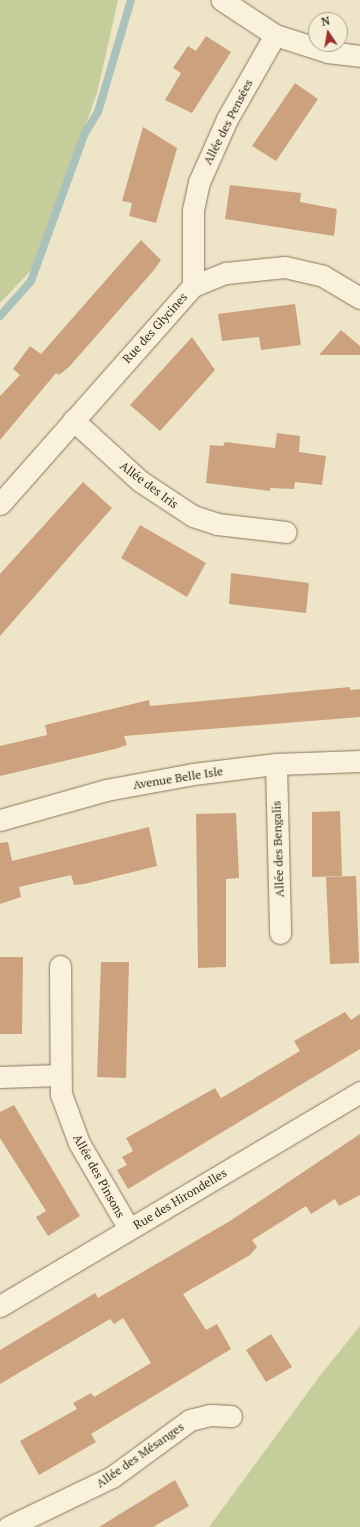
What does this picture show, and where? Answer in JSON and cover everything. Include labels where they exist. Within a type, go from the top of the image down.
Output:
[{"type":"street","points":[[222,0],[275,35],[328,52],[360,56]]},
{"type":"street","name":"Allée des Pensées","points":[[193,286],[193,210],[199,182],[224,125],[275,35]]},
{"type":"street","name":"Rue des Glycines","points":[[0,504],[193,286],[226,273],[284,267],[323,276],[360,298]]},
{"type":"street","name":"Allée des Iris","points":[[73,420],[140,481],[193,516],[217,524],[286,532]]},
{"type":"street","name":"Avenue Belle Isle","points":[[0,820],[147,782],[276,764],[360,761]]},
{"type":"street","name":"Allée des Bengalis","points":[[276,764],[280,933]]},
{"type":"street","name":"Allée des Pinsons","points":[[60,966],[59,1075],[61,1094],[79,1143],[129,1229]]},
{"type":"street","points":[[0,1077],[59,1075]]},
{"type":"street","name":"Rue des Hirondelles","points":[[0,1306],[360,1092]]},
{"type":"street","name":"Allée des Mésanges","points":[[8,1527],[112,1477],[190,1420],[210,1415],[231,1416]]},
{"type":"green space","points":[[0,0],[118,0],[97,93],[35,266],[0,303]]},
{"type":"green space","points":[[360,1326],[360,1527],[209,1527],[319,1377]]},
{"type":"building","points":[[206,36],[231,52],[192,113],[165,100],[181,73],[173,68],[188,46],[196,51]]},
{"type":"building","points":[[295,83],[318,99],[276,161],[252,146]]},
{"type":"building","points":[[143,127],[177,148],[156,223],[129,216],[132,203],[122,201]]},
{"type":"building","points":[[230,185],[301,193],[300,202],[337,209],[334,236],[225,219]]},
{"type":"building","points":[[141,240],[161,260],[154,270],[69,367],[59,375],[56,373],[0,440],[0,396],[20,375],[13,369],[30,346],[41,354]]},
{"type":"building","points":[[295,304],[301,345],[261,350],[259,337],[222,341],[218,314]]},
{"type":"building","points":[[341,330],[360,346],[360,355],[319,355]]},
{"type":"building","points":[[192,337],[215,370],[160,431],[130,405]]},
{"type":"building","points":[[277,433],[300,436],[299,452],[326,456],[322,485],[295,482],[294,489],[270,488],[270,491],[206,483],[210,445],[223,446],[225,442],[275,448]]},
{"type":"building","points":[[83,482],[112,508],[0,636],[0,574]]},
{"type":"building","points":[[140,525],[206,563],[187,597],[121,558]]},
{"type":"building","points":[[231,573],[309,583],[306,613],[229,604]]},
{"type":"building","points":[[350,687],[350,690],[360,689],[360,717],[124,736],[127,745],[115,749],[0,776],[0,746],[47,735],[45,725],[149,700],[150,706]]},
{"type":"building","points":[[340,811],[342,876],[312,877],[312,812]]},
{"type":"building","points":[[236,813],[239,878],[226,879],[226,967],[198,968],[196,814]]},
{"type":"building","points":[[149,827],[157,866],[84,884],[74,885],[71,875],[19,887],[21,897],[0,904],[0,843],[8,842],[12,861]]},
{"type":"building","points":[[356,876],[359,963],[330,964],[326,877]]},
{"type":"building","points":[[0,957],[23,957],[22,1034],[0,1034]]},
{"type":"building","points":[[101,962],[129,962],[126,1078],[97,1077]]},
{"type":"building","points":[[345,1012],[351,1020],[360,1014],[360,1049],[128,1189],[117,1170],[127,1165],[122,1157],[133,1151],[126,1138],[215,1088],[221,1098],[300,1051],[294,1041]]},
{"type":"building","points":[[14,1105],[80,1216],[48,1236],[36,1217],[46,1211],[0,1138],[0,1112]]},
{"type":"building","points":[[360,1134],[360,1195],[339,1206],[335,1199],[311,1214],[306,1206],[252,1240],[257,1247],[250,1255],[183,1294],[206,1330],[217,1324],[231,1349],[91,1434],[96,1442],[39,1475],[20,1441],[77,1409],[73,1403],[91,1393],[94,1397],[151,1363],[123,1318],[114,1324],[110,1319],[0,1384],[0,1350],[95,1293],[98,1298],[230,1221]]},
{"type":"building","points":[[271,1334],[292,1367],[266,1382],[246,1350]]},
{"type":"building","points":[[175,1480],[189,1506],[153,1527],[99,1527]]},
{"type":"waterway","points":[[0,316],[31,281],[84,135],[98,112],[131,0]]}]
